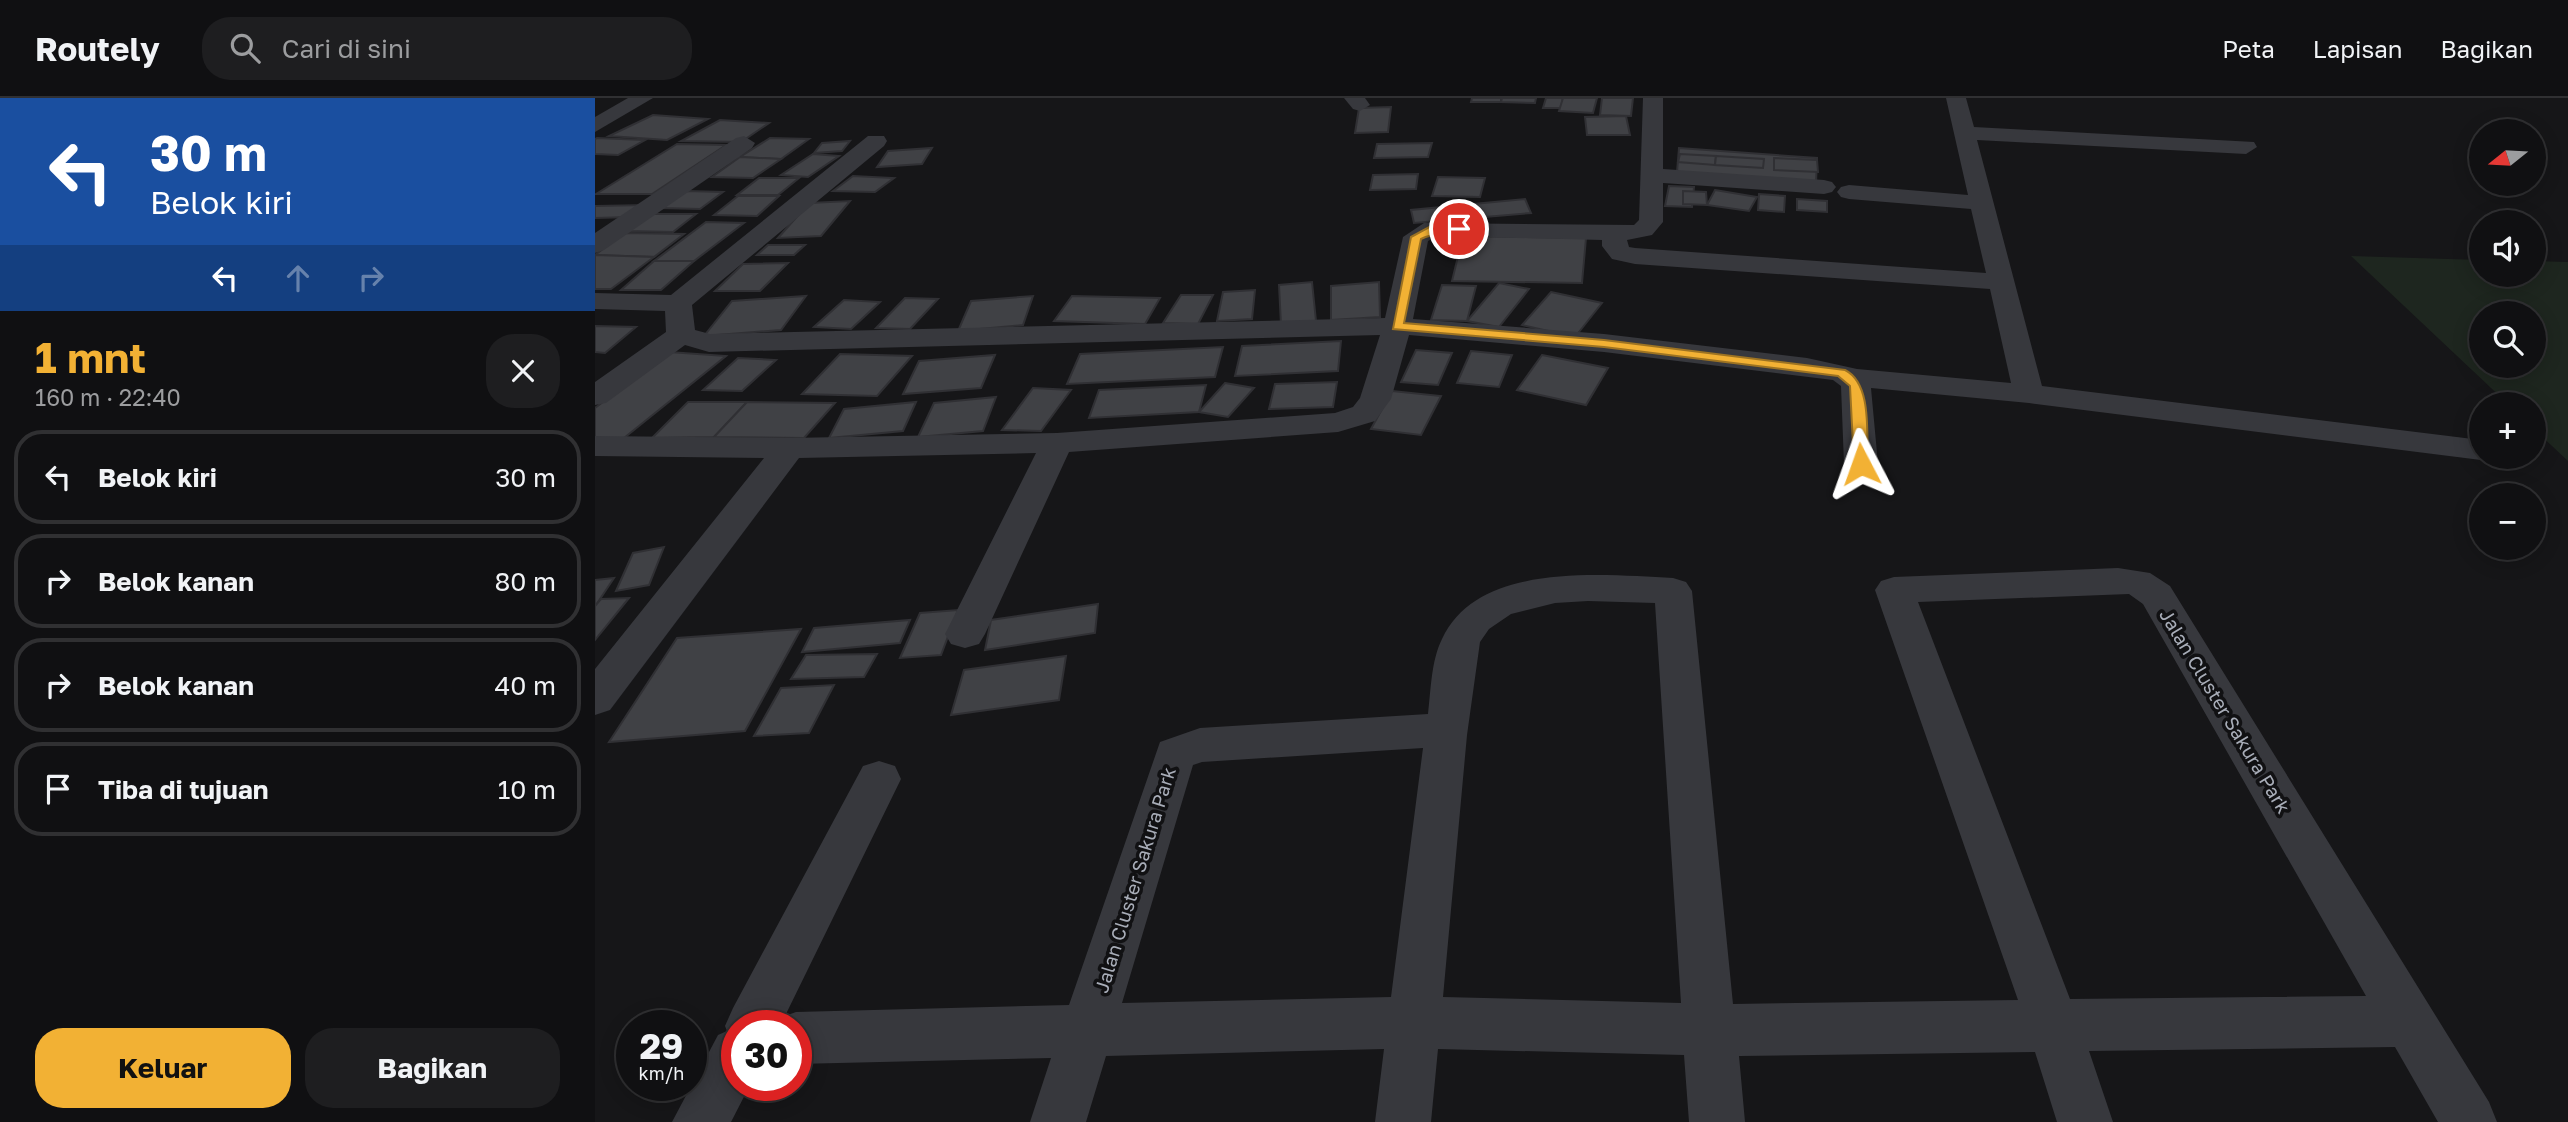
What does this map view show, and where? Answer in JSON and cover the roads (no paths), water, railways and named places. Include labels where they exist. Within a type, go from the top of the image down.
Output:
[{"type":"street","points":[[597,124],[643,98]]},
{"type":"street","points":[[595,446],[789,448],[1057,443],[1352,419],[1364,414],[1375,399],[1397,326],[1416,237],[1422,232],[1433,229],[1614,233],[1643,230],[1651,222],[1653,98]]},
{"type":"street","points":[[1956,98],[1999,282],[2029,394]]},
{"type":"street","points":[[1964,133],[2246,147]]},
{"type":"street","points":[[595,301],[678,303],[876,141]]},
{"type":"street","points":[[595,244],[744,143]]},
{"type":"street","points":[[1651,175],[1824,187]]},
{"type":"street","points":[[1849,192],[1981,203]]},
{"type":"street","points":[[1614,233],[1615,246],[1621,254],[1635,256],[1999,282]]},
{"type":"street","points":[[678,303],[681,335]]},
{"type":"street","points":[[681,335],[709,343],[756,344],[1397,326],[1618,345],[1807,367],[1841,372],[1850,377],[2029,394],[2469,449]]},
{"type":"street","points":[[595,396],[681,335]]},
{"type":"street","points":[[1850,377],[1856,386],[1861,464]]},
{"type":"street","points":[[965,634],[1057,443]]},
{"type":"street","points":[[595,699],[789,448]]},
{"type":"street","name":"Jalan Cluster Sakura Park","points":[[2085,1122],[2053,1023],[1894,590],[2117,581],[2137,583],[2157,595],[2469,1122]]},
{"type":"street","points":[[1403,1122],[1446,735],[1461,640],[1478,613],[1509,599],[1551,590],[1674,591],[1717,1122]]},
{"type":"street","name":"Jalan Cluster Sakura Park","points":[[1058,1122],[1175,754],[1200,745],[1436,730],[1446,735]]},
{"type":"street","points":[[760,1010],[879,779]]},
{"type":"street","points":[[812,1037],[1089,1028],[1415,1023],[1709,1030],[2053,1023],[2408,1021]]},
{"type":"street","points":[[701,1122],[721,1084]]}]
